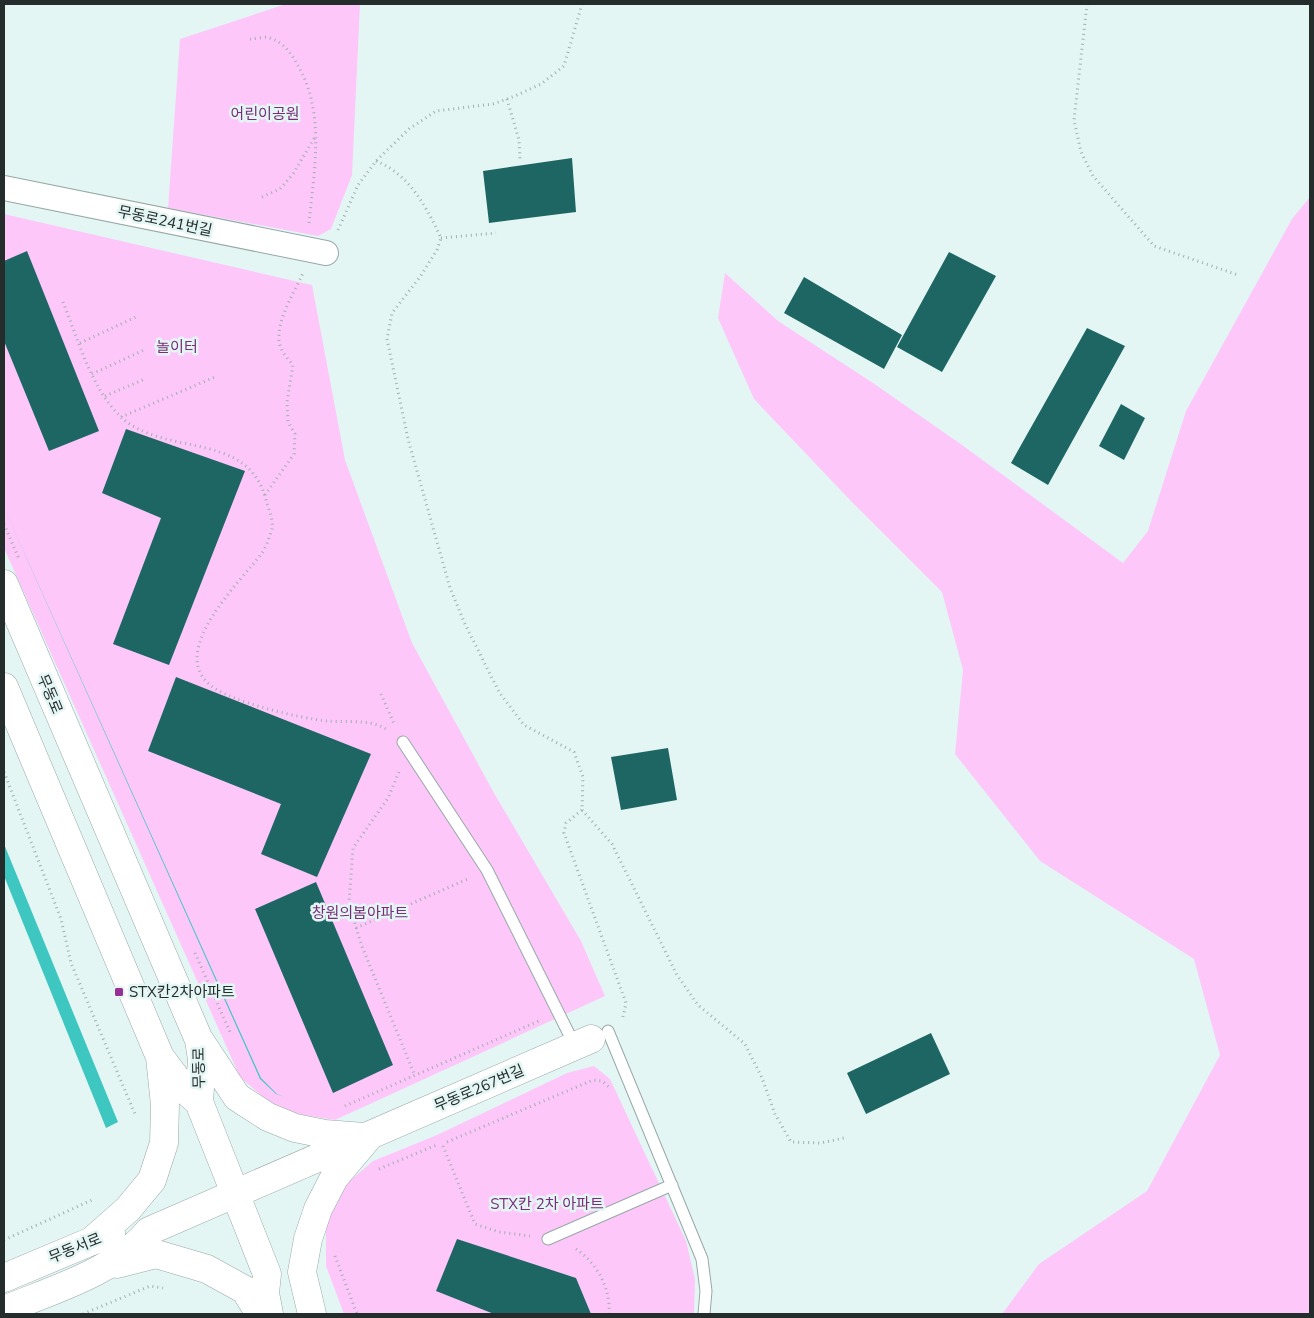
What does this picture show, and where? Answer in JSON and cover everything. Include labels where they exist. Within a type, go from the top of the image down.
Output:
[{"type":"main road","name":"무동로","points":[[4,584],[199,1040],[202,1068],[199,1102]]},
{"type":"main road","name":"무동로","points":[[4,687],[160,1057],[185,1090],[199,1102]]},
{"type":"main road","name":"무동로267번길","points":[[149,1231],[591,1039]]},
{"type":"main road","points":[[199,1040],[237,1096],[268,1117],[296,1128],[318,1133],[368,1137]]},
{"type":"main road","points":[[94,1239],[128,1209],[152,1180],[164,1143],[165,1104],[160,1057]]},
{"type":"main road","points":[[199,1102],[267,1274],[266,1293],[270,1314]]},
{"type":"main road","points":[[311,1314],[302,1272],[308,1240],[318,1209],[334,1178],[368,1137]]},
{"type":"main road","name":"무동서로","points":[[4,1278],[94,1239],[130,1227],[149,1231]]},
{"type":"main road","points":[[106,1266],[135,1247],[149,1231]]},
{"type":"main road","points":[[106,1266],[156,1254],[207,1269],[245,1290],[260,1314]]},
{"type":"main road","name":"무동서로","points":[[4,1310],[106,1266]]},
{"type":"main road","points":[[267,1274],[287,1286],[311,1314]]},
{"type":"street","name":"무동로241번길","points":[[4,188],[316,244]]},
{"type":"lane","points":[[403,742],[487,870],[591,1039],[672,1186],[702,1259],[706,1291],[704,1314]]},
{"type":"lane","points":[[548,1239],[672,1186]]},
{"type":"path","points":[[265,495],[294,454],[295,434],[288,422],[287,402],[293,365],[283,352],[279,341],[283,320],[316,244],[376,161],[409,128],[436,111],[493,104],[506,99],[541,84],[564,66],[582,4]]},
{"type":"path","points":[[1087,4],[1074,120],[1081,152],[1093,176],[1154,246],[1238,275]]},
{"type":"path","points":[[250,39],[269,37],[288,49],[306,78],[315,116],[316,244]]},
{"type":"path","points":[[506,99],[519,140],[520,160]]},
{"type":"path","points":[[262,197],[280,189],[293,174],[315,136]]},
{"type":"path","points":[[376,161],[391,167],[406,180],[428,212],[441,238],[437,250],[420,277],[392,313],[387,339],[408,439],[432,529],[450,588],[465,624],[499,692],[511,710],[524,725],[574,752],[583,777],[582,810],[612,844],[677,974],[698,1005],[745,1044],[762,1078],[774,1114],[790,1142],[821,1143],[844,1138]]},
{"type":"path","points":[[441,238],[496,233]]},
{"type":"path","points":[[63,302],[92,374],[120,417],[148,433],[229,454],[253,472],[265,495],[273,526],[263,551],[210,619],[198,650],[199,672],[209,684],[231,696],[275,710],[326,720],[354,721],[382,726],[403,742]]},
{"type":"path","points":[[80,343],[136,317]]},
{"type":"path","points":[[92,374],[144,350]]},
{"type":"path","points":[[120,417],[215,378]]},
{"type":"path","points":[[105,396],[145,379]]},
{"type":"path","points":[[4,524],[20,561]]},
{"type":"path","points":[[381,694],[403,742],[400,770],[388,798],[353,848],[349,903],[356,928],[415,1076]]},
{"type":"path","points":[[4,772],[61,919],[71,963],[137,1119]]},
{"type":"path","points":[[582,810],[566,822],[564,833],[626,1003],[621,1024],[591,1039]]},
{"type":"path","points":[[356,928],[487,870]]},
{"type":"path","points":[[194,952],[231,1034]]},
{"type":"path","points":[[340,1108],[542,1020]]},
{"type":"path","points":[[446,1142],[593,1080],[602,1081],[612,1092]]},
{"type":"path","points":[[377,1170],[439,1144]]},
{"type":"path","points":[[444,1146],[475,1224],[499,1232],[564,1241],[588,1257],[605,1284],[609,1314]]},
{"type":"path","points":[[4,1240],[99,1197]]},
{"type":"path","points":[[335,1250],[336,1258],[357,1314]]},
{"type":"path","points":[[83,1314],[150,1286],[168,1288]]},
{"type":"green space","name":"어린이공원","points":[[286,4],[360,4],[352,175],[331,229],[318,236],[168,208],[180,39]]},
{"type":"green space","points":[[1310,197],[1310,1314],[1002,1314],[1039,1264],[1147,1191],[1220,1055],[1194,959],[1040,861],[955,754],[963,670],[942,592],[850,500],[754,399],[718,318],[725,273],[778,321],[873,383],[962,445],[1123,563],[1148,531],[1186,411],[1292,219]]},
{"type":"green space","name":"창원의봄아파트","points":[[4,214],[312,285],[345,460],[412,643],[494,793],[581,941],[605,996],[335,1120],[279,1111],[240,1077],[4,548]]},
{"type":"green space","name":"STX칸 2차 아파트","points":[[594,1066],[610,1079],[686,1241],[695,1279],[694,1314],[344,1314],[326,1266],[326,1221],[345,1185],[373,1161],[437,1135],[567,1073]]},
{"type":"water","points":[[4,508],[261,1078],[277,1094],[285,1097],[276,1094],[260,1079]]},
{"type":"water","points":[[4,844],[118,1122],[106,1128],[4,876]]},
{"type":"building","points":[[572,158],[576,212],[489,223],[483,171]]},
{"type":"building","points":[[27,251],[99,431],[49,451],[4,341],[4,261]]},
{"type":"building","points":[[949,252],[996,276],[942,372],[897,347]]},
{"type":"building","points":[[804,277],[902,335],[884,369],[784,313]]},
{"type":"building","points":[[1087,328],[1125,346],[1048,485],[1011,463]]},
{"type":"building","points":[[1121,404],[1145,418],[1124,460],[1099,446]]},
{"type":"building","points":[[126,429],[245,471],[169,665],[113,644],[161,518],[102,493]]},
{"type":"building","points":[[176,677],[371,754],[317,877],[261,854],[281,804],[148,751]]},
{"type":"building","points":[[668,748],[677,800],[621,810],[611,757]]},
{"type":"building","points":[[316,882],[393,1065],[333,1093],[255,909]]},
{"type":"building","points":[[931,1033],[950,1074],[866,1114],[847,1073]]},
{"type":"building","points":[[457,1239],[576,1278],[591,1314],[494,1314],[436,1291]]},
{"type":"place","name":"STX칸2차아파트","points":[[119,992]]},
{"type":"park label","name":"놀이터","points":[[177,347]]}]
